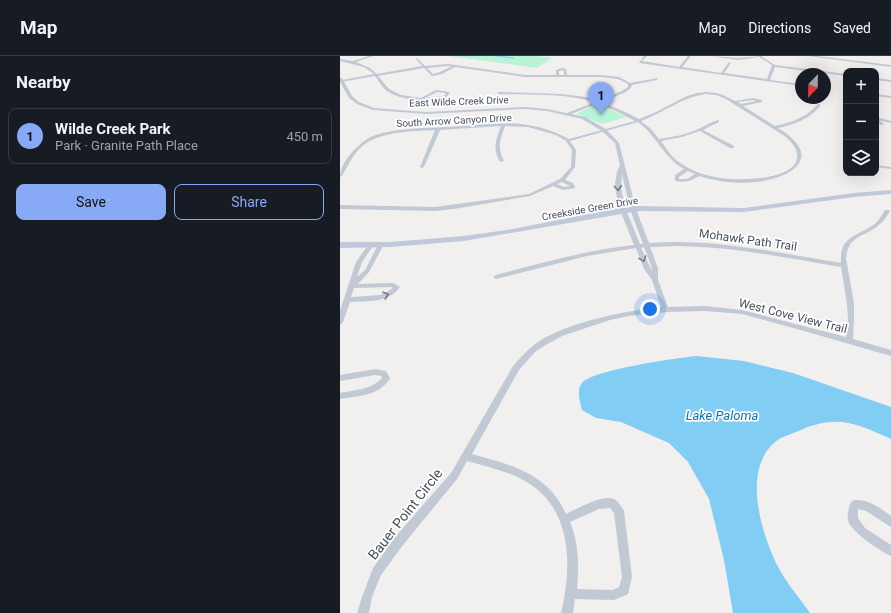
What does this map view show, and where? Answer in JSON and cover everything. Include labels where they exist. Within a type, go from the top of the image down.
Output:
[{"type":"main road","name":"Creekside Green Drive","points":[[340,245],[380,246],[425,244],[483,237],[633,209],[742,210],[787,206],[841,196],[891,192]]},
{"type":"street","points":[[354,62],[372,56]]},
{"type":"street","points":[[592,56],[597,57]]},
{"type":"street","points":[[646,56],[640,62],[795,84]]},
{"type":"street","points":[[680,68],[690,56]]},
{"type":"street","points":[[710,56],[738,59],[761,56],[772,62],[774,66],[843,75]]},
{"type":"street","points":[[809,56],[891,66]]},
{"type":"street","points":[[417,59],[429,73],[437,74],[455,66]]},
{"type":"street","points":[[340,60],[354,62],[370,68],[376,74],[384,87],[393,93],[422,98],[445,97],[448,92],[441,90],[436,91],[422,98]]},
{"type":"street","points":[[722,74],[729,63]]},
{"type":"street","points":[[341,79],[423,67],[455,66],[516,75],[611,77],[619,78],[630,84],[657,79]]},
{"type":"street","points":[[768,80],[774,66]]},
{"type":"street","points":[[558,76],[557,71],[562,69],[565,70],[566,76]]},
{"type":"street","name":"East Wilde Creek Drive","points":[[341,79],[350,97],[358,103],[373,108],[389,111],[426,113],[525,108],[568,114],[583,118],[602,128]]},
{"type":"street","points":[[879,79],[891,81]]},
{"type":"street","points":[[568,114],[623,92],[630,87],[630,84]]},
{"type":"street","points":[[568,114],[576,107],[591,100],[623,92]]},
{"type":"street","points":[[340,207],[412,209],[454,207],[522,196],[555,185],[562,180],[573,167],[575,157],[574,150],[566,139],[602,128],[636,119],[658,113],[685,98],[703,94],[722,95],[734,102],[791,140],[798,147],[800,155],[798,163],[787,172],[763,180],[747,181],[715,178],[698,174],[688,169],[671,158],[659,140],[649,129],[636,119],[597,102],[564,96],[499,94]]},
{"type":"street","points":[[879,95],[891,97]]},
{"type":"street","points":[[734,102],[753,99],[761,101],[739,106]]},
{"type":"street","points":[[773,128],[798,121],[812,113],[819,105]]},
{"type":"street","points":[[882,124],[877,121],[877,118],[891,123]]},
{"type":"street","points":[[659,140],[680,137],[702,131],[718,122]]},
{"type":"street","points":[[879,124],[891,123]]},
{"type":"street","points":[[502,161],[497,152],[496,146],[504,125]]},
{"type":"street","name":"South Arrow Canyon Drive","points":[[340,176],[342,169],[358,147],[375,137],[402,131],[504,125],[539,128],[566,139]]},
{"type":"street","points":[[602,128],[617,143],[621,166],[626,177],[633,209],[655,268],[655,280],[664,309]]},
{"type":"street","points":[[422,167],[438,129]]},
{"type":"street","points":[[702,131],[732,147]]},
{"type":"street","points":[[621,166],[617,177],[618,191],[623,210],[647,270],[655,280]]},
{"type":"street","points":[[879,166],[891,168]]},
{"type":"street","points":[[688,169],[677,176],[677,180],[682,182],[688,181],[698,174]]},
{"type":"street","points":[[555,185],[563,189],[570,189],[573,187],[571,184],[562,180]]},
{"type":"street","points":[[849,341],[852,320],[844,254],[846,246],[852,240],[876,225],[887,211]]},
{"type":"street","name":"Mohawk Path Trail","points":[[496,277],[582,255],[638,246],[677,244],[725,246],[845,266]]},
{"type":"street","points":[[340,322],[359,262],[370,246]]},
{"type":"street","points":[[352,286],[367,271],[380,246]]},
{"type":"street","points":[[347,300],[383,296],[390,294],[397,287],[393,285],[352,286]]},
{"type":"street","name":"West Cove View Trail","points":[[465,456],[516,368],[527,354],[538,344],[550,337],[606,319],[664,309],[743,312],[891,353]]},
{"type":"street","points":[[340,378],[375,372],[383,373],[386,378],[382,385],[374,390],[340,396]]},
{"type":"street","points":[[465,456],[509,469],[537,483],[558,507],[570,535],[574,562],[572,594],[567,613]]},
{"type":"street","name":"Bauer Point Circle","points":[[362,613],[369,590],[384,561],[454,476],[465,456]]},
{"type":"street","points":[[564,520],[599,504],[612,503],[619,511],[627,577],[624,590],[614,595],[572,594]]},
{"type":"street","points":[[891,522],[870,507],[861,503],[854,505],[853,520],[862,530],[891,551]]},
{"type":"green space","points":[[449,56],[537,56],[552,58],[537,68]]},
{"type":"green space","points":[[595,104],[627,117],[602,124],[577,114]]},
{"type":"water","name":"Lake Paloma","points":[[696,356],[744,361],[793,373],[891,407],[891,439],[866,428],[844,422],[822,423],[810,426],[779,439],[767,450],[760,465],[757,481],[757,498],[764,533],[779,569],[810,613],[733,613],[724,560],[709,499],[688,462],[669,443],[621,422],[596,418],[582,410],[579,389],[582,383],[589,378],[617,369],[636,365]]},
{"type":"waterway","points":[[497,56],[514,58]]},
{"type":"place","name":"Wilde Creek Park","points":[[601,115]]}]
